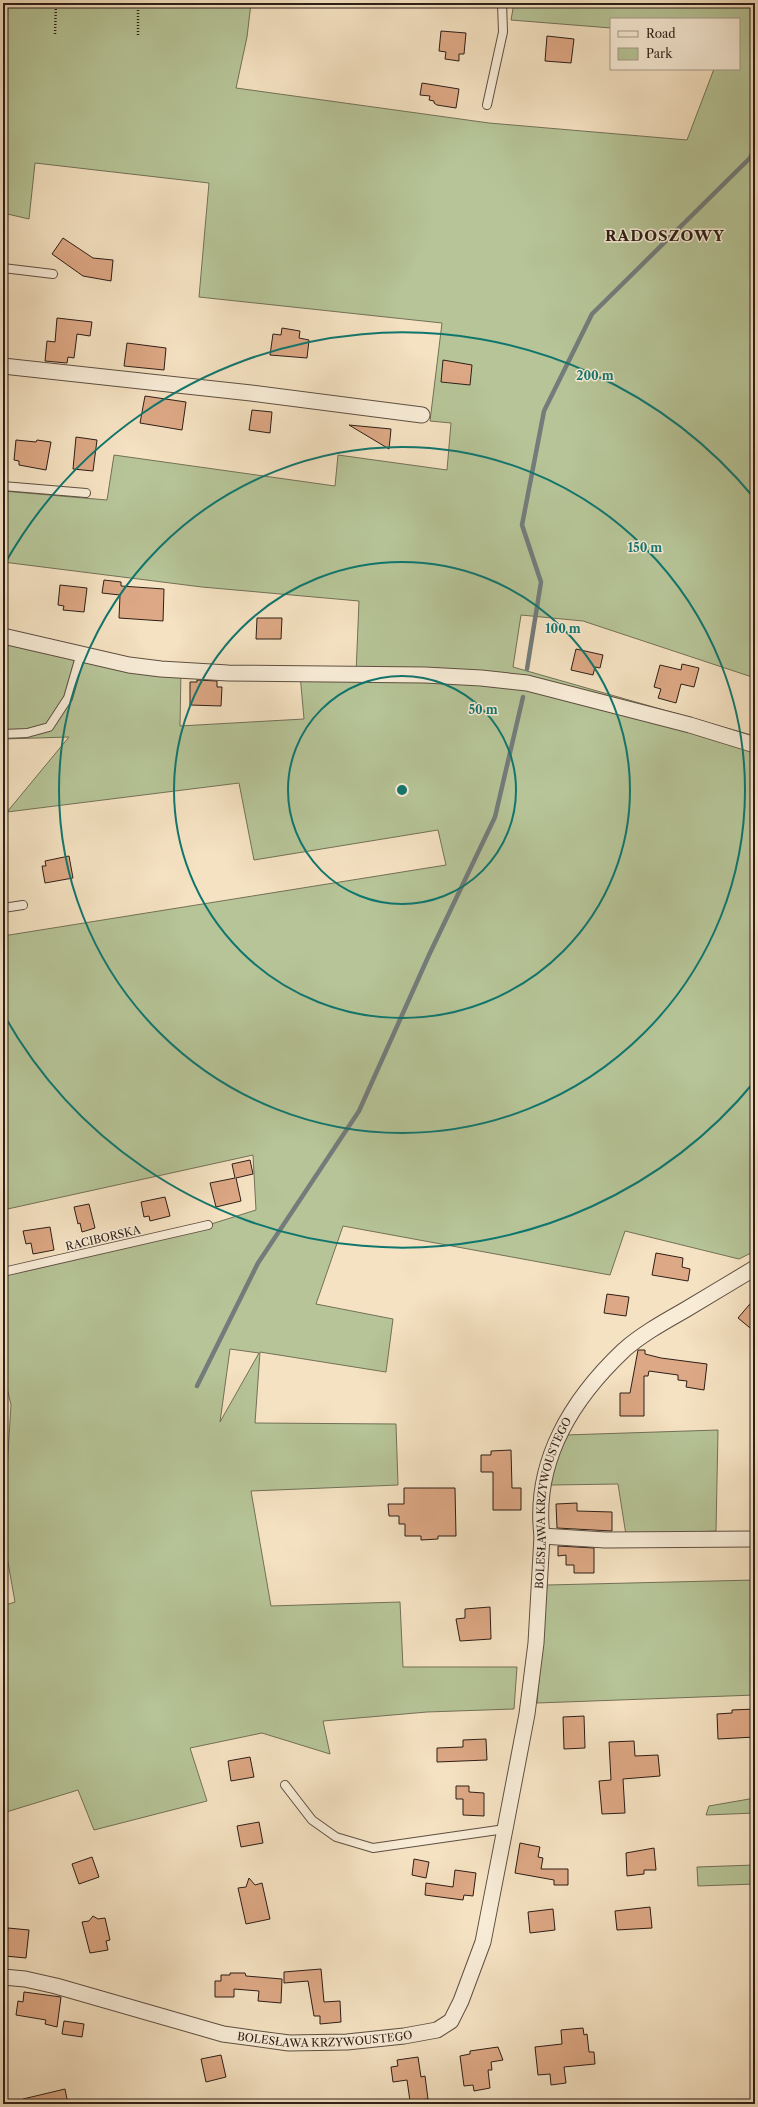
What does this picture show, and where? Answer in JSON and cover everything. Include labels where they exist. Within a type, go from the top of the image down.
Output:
[{"type":"street","points":[[3,366],[251,393],[422,415]]},
{"type":"street","points":[[3,636],[129,664],[181,670],[228,673],[425,675],[481,678],[527,683],[690,725],[755,745]]},
{"type":"street","name":"BOLESŁAWA KRZYWOUSTEGO","points":[[3,1976],[56,1986],[223,2034],[289,2043],[347,2042],[404,2036],[437,2030],[452,2021],[483,1942],[527,1714],[536,1643],[542,1536],[540,1523],[545,1479],[552,1452],[568,1416],[585,1392],[631,1345],[659,1325],[755,1268]]},
{"type":"street","points":[[542,1536],[605,1540],[755,1539]]},
{"type":"lane","points":[[487,105],[502,32],[502,3]]},
{"type":"lane","points":[[3,268],[53,274]]},
{"type":"lane","points":[[3,486],[86,494]]},
{"type":"lane","points":[[3,734],[27,733],[49,727],[68,698],[81,653]]},
{"type":"lane","points":[[3,908],[23,905]]},
{"type":"lane","name":"RACIBORSKA","points":[[3,1272],[208,1225]]},
{"type":"lane","points":[[285,1785],[312,1820],[336,1837],[373,1848],[505,1829]]},
{"type":"path","points":[[55,34],[56,3]]},
{"type":"path","points":[[138,3],[138,34]]},
{"type":"green space","points":[[3,3],[251,3],[247,37],[236,88],[489,123],[687,140],[714,70],[740,70],[740,18],[610,18],[610,28],[511,20],[514,3],[755,3],[755,678],[583,621],[521,615],[513,667],[755,736],[755,1251],[739,1259],[625,1231],[610,1275],[343,1226],[316,1304],[393,1319],[386,1372],[260,1352],[255,1423],[396,1424],[398,1485],[251,1491],[271,1606],[400,1602],[403,1667],[517,1667],[514,1709],[427,1712],[323,1721],[330,1754],[262,1733],[190,1748],[207,1801],[94,1830],[78,1790],[3,1813],[3,1606],[15,1602],[3,1534],[11,1405],[3,1371],[3,1272],[208,1225],[256,1210],[253,1155],[3,1210],[3,936],[446,865],[438,830],[254,860],[239,783],[7,812],[69,737],[3,739],[3,636],[181,670],[180,726],[304,719],[300,674],[356,674],[359,601],[202,587],[3,562],[3,491],[107,500],[114,455],[335,486],[338,455],[447,470],[451,423],[430,421],[442,323],[199,297],[209,183],[35,163],[29,219],[3,213]],"holes":[[[230,1349],[259,1353],[220,1422]]]},
{"type":"green space","points":[[718,1430],[716,1531],[626,1535],[618,1484],[551,1485],[556,1456],[565,1435]]},
{"type":"green space","points":[[755,1580],[755,1695],[537,1703],[547,1585]]},
{"type":"green space","points":[[755,1798],[755,1813],[706,1815],[709,1806]]},
{"type":"green space","points":[[755,1865],[755,1884],[698,1886],[697,1867]]},
{"type":"building","points":[[441,31],[466,33],[464,54],[459,54],[459,61],[445,59],[446,52],[439,51]]},
{"type":"building","points":[[547,36],[574,39],[571,63],[545,61]]},
{"type":"building","points":[[422,83],[459,89],[456,108],[437,105],[434,101],[429,100],[430,96],[420,95]]},
{"type":"building","points":[[63,238],[93,258],[113,260],[111,281],[83,276],[52,254]]},
{"type":"building","points":[[57,318],[92,322],[90,336],[77,334],[74,358],[68,357],[67,363],[45,361],[47,341],[55,342]]},
{"type":"building","points":[[282,328],[300,331],[299,338],[309,340],[307,358],[270,355],[273,334],[281,335]]},
{"type":"building","points":[[127,343],[166,348],[164,370],[124,366]]},
{"type":"building","points":[[443,360],[472,365],[470,385],[441,382]]},
{"type":"building","points":[[145,396],[186,402],[182,430],[140,423]]},
{"type":"building","points":[[252,410],[272,412],[270,433],[249,430]]},
{"type":"building","points":[[349,425],[391,429],[389,449]]},
{"type":"building","points":[[76,437],[97,440],[93,471],[73,469]]},
{"type":"building","points":[[16,440],[51,442],[46,470],[19,465],[19,461],[14,460]]},
{"type":"building","points":[[104,580],[121,582],[121,586],[164,589],[163,621],[119,618],[120,595],[102,593]]},
{"type":"building","points":[[60,585],[87,588],[84,612],[63,610],[64,606],[58,605]]},
{"type":"building","points":[[257,618],[282,618],[281,639],[256,639]]},
{"type":"building","points":[[576,649],[603,655],[600,668],[595,667],[593,675],[571,670]]},
{"type":"building","points":[[682,664],[699,668],[694,687],[681,684],[676,703],[658,698],[661,689],[654,687],[660,665],[681,670]]},
{"type":"building","points":[[197,680],[217,681],[217,687],[222,687],[221,706],[190,705],[190,682],[197,682]]},
{"type":"building","points":[[69,856],[73,878],[45,883],[42,866],[46,866],[45,861]]},
{"type":"building","points":[[250,1160],[253,1174],[236,1178],[241,1201],[216,1207],[210,1183],[235,1178],[232,1164]]},
{"type":"building","points":[[165,1197],[170,1216],[150,1221],[149,1216],[144,1217],[141,1202]]},
{"type":"building","points":[[89,1204],[95,1228],[82,1232],[80,1223],[78,1224],[74,1207]]},
{"type":"building","points":[[50,1227],[54,1250],[33,1254],[31,1243],[26,1244],[23,1231]]},
{"type":"building","points":[[656,1253],[683,1258],[682,1267],[690,1269],[688,1281],[652,1275]]},
{"type":"building","points":[[607,1294],[629,1297],[626,1316],[604,1313]]},
{"type":"building","points":[[755,1298],[755,1332],[738,1318]]},
{"type":"building","points":[[638,1350],[645,1350],[645,1354],[661,1358],[707,1364],[704,1390],[686,1387],[687,1381],[678,1380],[678,1375],[649,1371],[648,1376],[644,1376],[644,1416],[620,1416],[620,1393],[630,1393]]},
{"type":"building","points":[[511,1450],[512,1488],[521,1488],[521,1510],[493,1510],[493,1472],[481,1472],[481,1455],[491,1455],[491,1451]]},
{"type":"building","points":[[404,1488],[455,1488],[456,1536],[438,1536],[438,1539],[421,1540],[421,1536],[405,1536],[405,1524],[399,1524],[399,1516],[389,1516],[388,1504],[404,1504]]},
{"type":"building","points":[[577,1503],[577,1511],[612,1512],[612,1531],[557,1528],[556,1504]]},
{"type":"building","points":[[558,1546],[594,1548],[594,1573],[574,1573],[574,1565],[566,1565],[566,1555],[558,1556]]},
{"type":"building","points":[[490,1607],[491,1639],[460,1641],[456,1619],[465,1618],[465,1609]]},
{"type":"building","points":[[755,1709],[755,1737],[718,1739],[717,1714],[732,1713],[732,1710]]},
{"type":"building","points":[[584,1716],[585,1748],[564,1749],[563,1717]]},
{"type":"building","points":[[486,1739],[487,1760],[437,1762],[437,1748],[463,1747],[463,1740]]},
{"type":"building","points":[[634,1741],[635,1756],[658,1755],[660,1776],[623,1779],[625,1813],[602,1814],[599,1781],[611,1780],[609,1742]]},
{"type":"building","points":[[250,1757],[254,1777],[231,1781],[228,1761]]},
{"type":"building","points":[[456,1786],[469,1786],[469,1792],[484,1793],[484,1816],[463,1815],[463,1799],[456,1799]]},
{"type":"building","points":[[259,1822],[263,1843],[241,1847],[237,1826]]},
{"type":"building","points":[[520,1843],[540,1847],[538,1857],[543,1858],[541,1869],[568,1869],[568,1885],[554,1885],[554,1880],[515,1873]]},
{"type":"building","points":[[654,1848],[656,1870],[644,1870],[644,1874],[627,1876],[626,1853]]},
{"type":"building","points":[[92,1857],[99,1877],[79,1884],[72,1864]]},
{"type":"building","points":[[414,1859],[429,1862],[426,1878],[412,1875]]},
{"type":"building","points":[[455,1870],[476,1873],[473,1896],[464,1895],[463,1900],[425,1895],[426,1883],[453,1887]]},
{"type":"building","points":[[249,1878],[255,1885],[262,1883],[270,1919],[246,1924],[238,1888],[246,1887]]},
{"type":"building","points":[[650,1907],[652,1928],[617,1930],[615,1911]]},
{"type":"building","points":[[553,1909],[555,1930],[530,1933],[528,1912]]},
{"type":"building","points":[[93,1916],[98,1919],[105,1918],[110,1940],[106,1941],[108,1950],[90,1953],[82,1922],[89,1921]]},
{"type":"building","points":[[8,1928],[29,1930],[26,1958],[5,1956]]},
{"type":"building","points":[[321,1969],[324,2002],[340,2001],[341,2022],[320,2024],[320,2016],[314,2016],[308,1981],[284,1983],[284,1972]]},
{"type":"building","points":[[230,1973],[245,1973],[246,1976],[282,1979],[281,2003],[258,2001],[259,1991],[234,1989],[234,1997],[215,1997],[215,1981],[221,1981],[221,1975],[230,1975]]},
{"type":"building","points":[[24,1992],[61,1997],[57,2027],[45,2024],[46,2020],[16,2015],[18,2001],[23,2002]]},
{"type":"building","points":[[64,2021],[84,2024],[82,2037],[62,2034]]},
{"type":"building","points":[[583,2028],[584,2035],[587,2034],[589,2052],[594,2052],[595,2064],[564,2067],[566,2083],[551,2085],[550,2074],[538,2075],[535,2047],[562,2044],[561,2030]]},
{"type":"building","points":[[498,2047],[503,2060],[491,2062],[492,2070],[488,2070],[490,2088],[474,2091],[473,2085],[464,2086],[460,2056],[470,2054],[470,2051]]},
{"type":"building","points":[[221,2055],[226,2077],[206,2082],[201,2059]]},
{"type":"building","points":[[418,2057],[421,2077],[425,2076],[428,2099],[410,2101],[407,2080],[393,2082],[391,2067],[398,2066],[397,2060]]},
{"type":"building","points":[[65,2089],[68,2104],[23,2104],[23,2099]]},
{"type":"waterway","points":[[527,669],[541,582],[522,525],[544,411],[592,314],[750,158],[755,148]]},
{"type":"waterway","points":[[197,1386],[258,1263],[359,1111],[429,955],[495,817],[523,697]]},
{"type":"district","name":"RADOSZOWY","points":[[665,236]]}]
